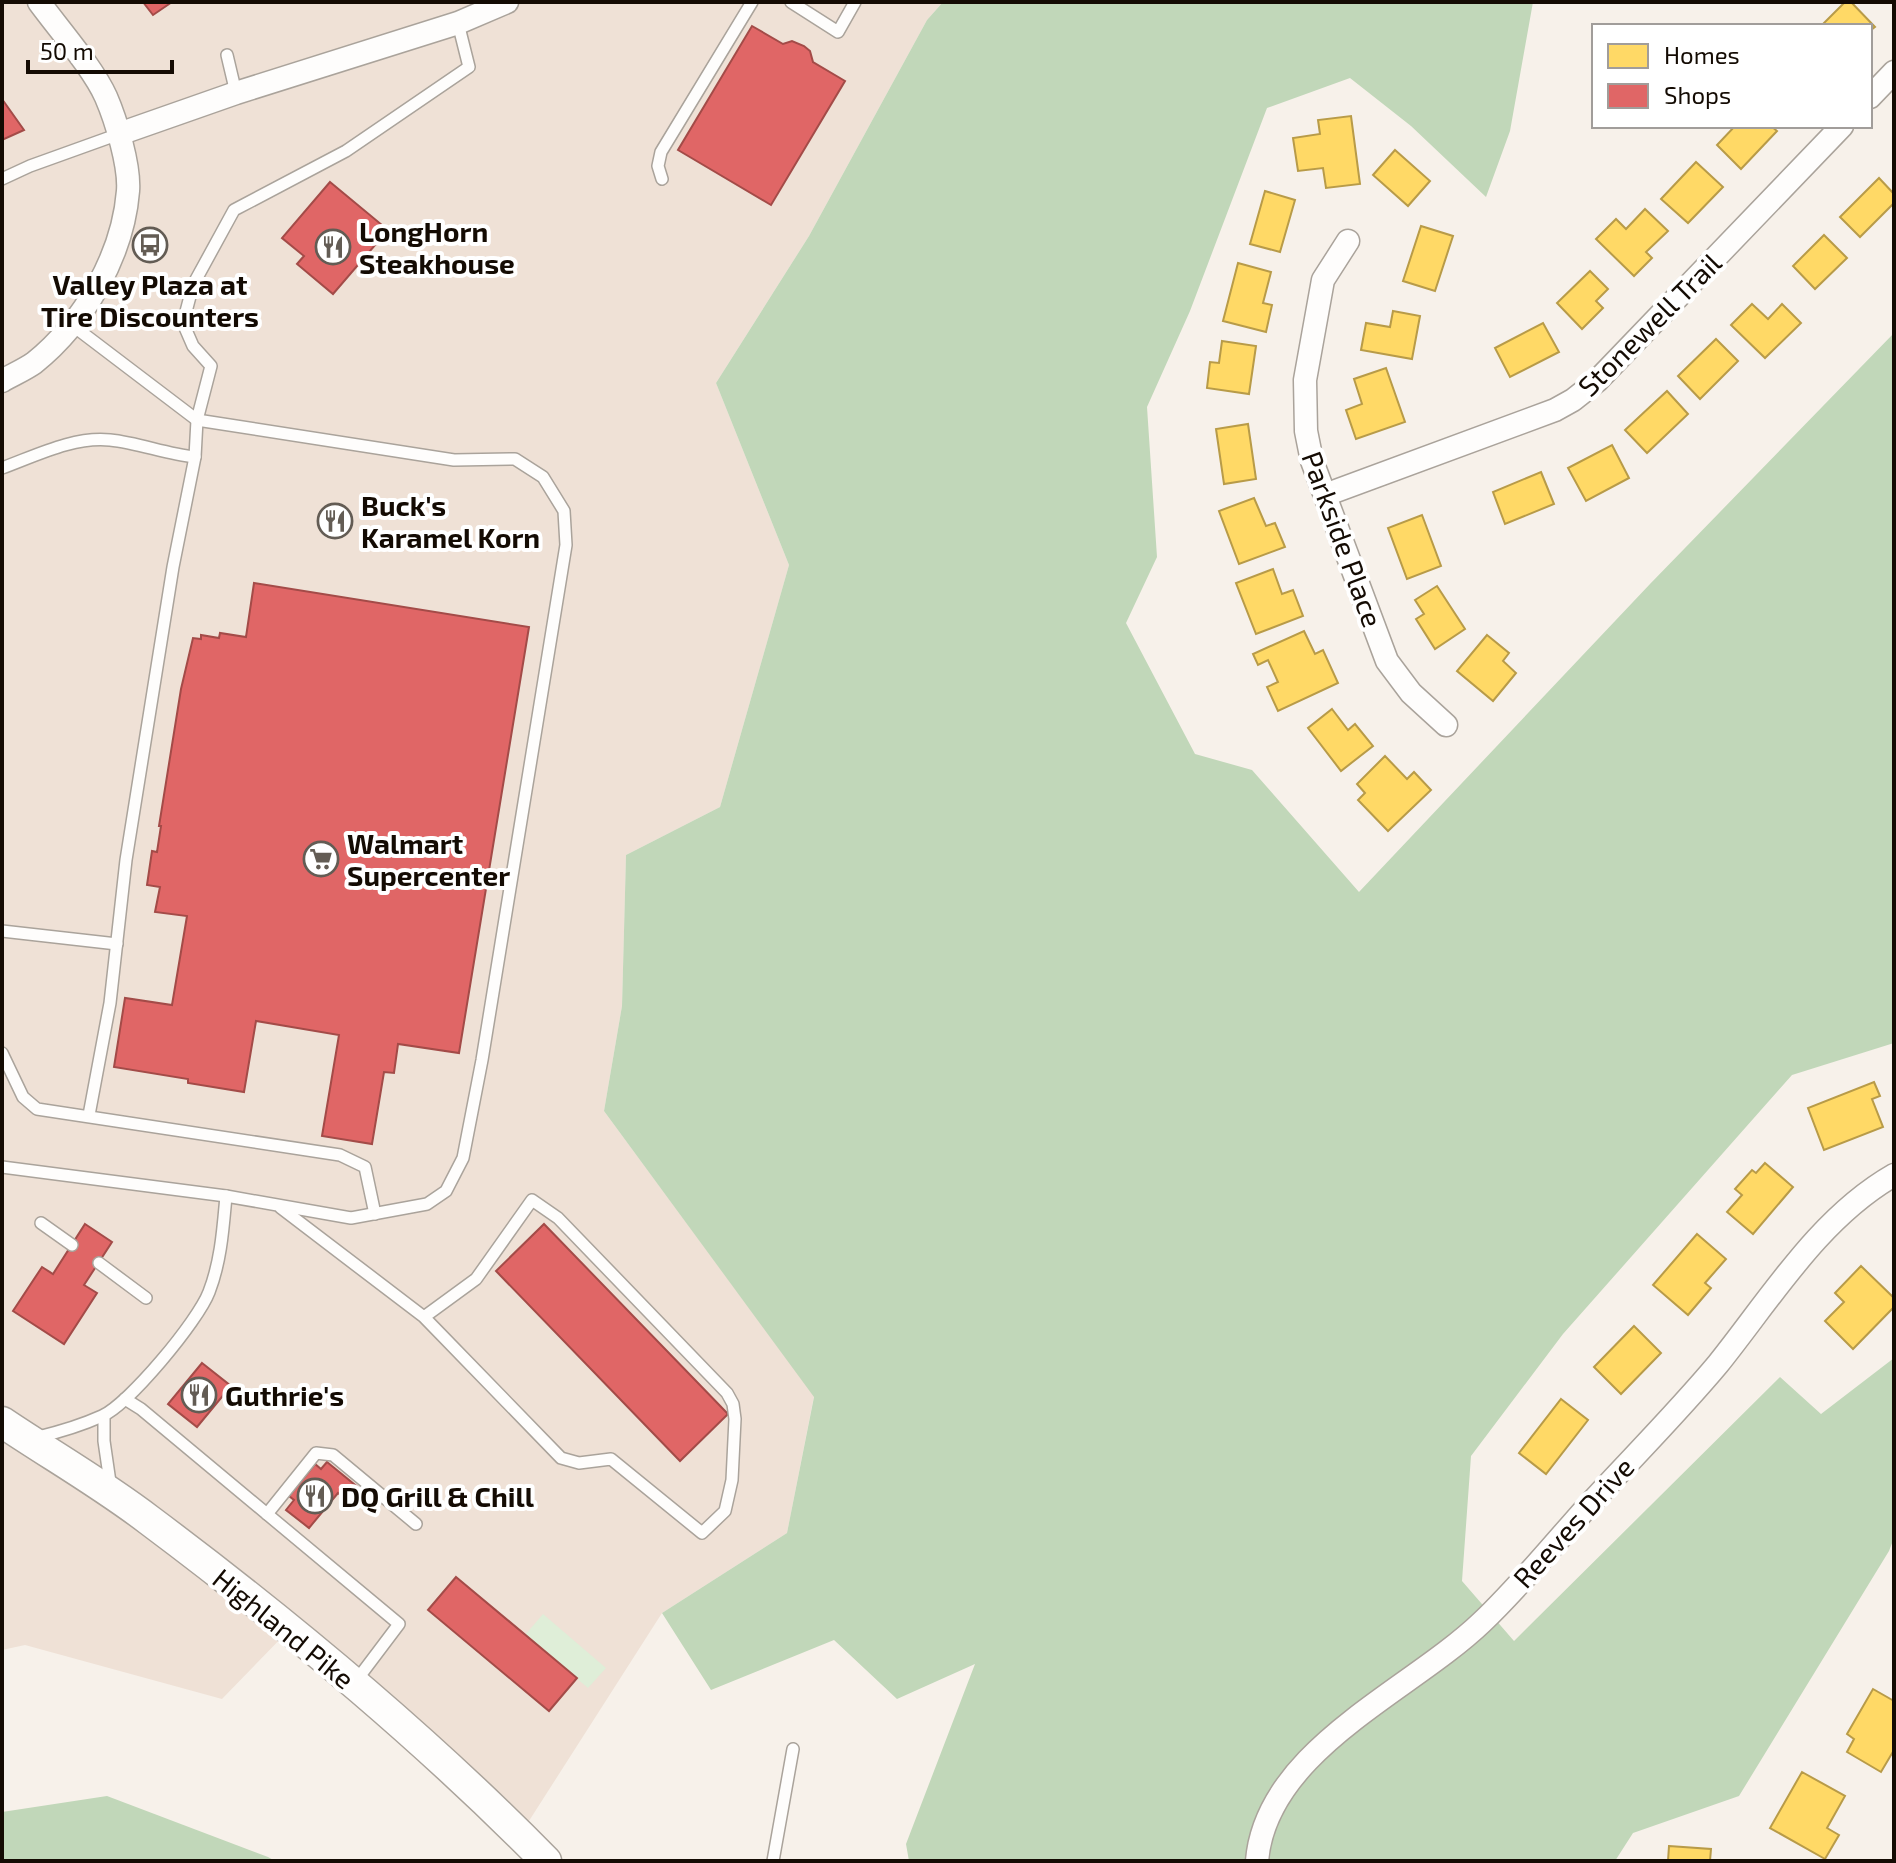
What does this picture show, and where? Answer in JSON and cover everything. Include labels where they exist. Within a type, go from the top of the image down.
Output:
[{"type":"main road","name":"Highland Pike","points":[[2,1422],[160,1528],[430,1749],[546,1861]]},
{"type":"street","points":[[2,381],[33,364],[72,325],[96,289],[119,241],[128,189],[119,134],[105,94],[39,2]]},
{"type":"street","points":[[119,134],[236,93],[458,23],[507,2]]},
{"type":"street","points":[[1872,95],[1894,72]]},
{"type":"street","name":"Stonewell Trail","points":[[1325,495],[1555,410],[1573,400],[1597,381],[1840,128]]},
{"type":"street","name":"Parkside Place","points":[[1348,241],[1323,280],[1305,380],[1306,431],[1312,461],[1387,661],[1411,693],[1446,725]]},
{"type":"street","name":"Reeves Drive","points":[[1257,1861],[1261,1833],[1269,1813],[1300,1765],[1482,1622],[1715,1366],[1840,1216],[1870,1189],[1894,1175]]},
{"type":"lane","points":[[662,179],[658,166],[661,152],[752,2]]},
{"type":"lane","points":[[791,2],[838,32],[855,2]]},
{"type":"lane","points":[[89,1115],[110,1003],[126,860],[173,567],[195,457],[197,420],[211,366],[193,346],[183,323],[193,285],[234,210],[346,151],[469,67],[458,23]]},
{"type":"lane","points":[[227,55],[236,93]]},
{"type":"lane","points":[[2,179],[119,134]]},
{"type":"lane","points":[[2,1167],[226,1196],[351,1218],[427,1204],[446,1191],[463,1158],[482,1060],[566,545],[564,511],[543,477],[515,459],[454,460],[197,420],[72,325]]},
{"type":"lane","points":[[2,468],[58,448],[108,439],[195,457]]},
{"type":"lane","points":[[2,931],[117,944]]},
{"type":"lane","points":[[2,1053],[23,1097],[37,1109],[340,1155],[365,1167],[375,1214]]},
{"type":"lane","points":[[28,1440],[104,1416],[125,1399],[191,1323],[208,1295],[222,1239],[226,1196]]},
{"type":"lane","points":[[278,1205],[424,1317],[561,1458],[579,1463],[611,1459],[702,1533],[725,1511],[732,1480],[735,1419],[733,1404],[727,1393],[558,1218],[532,1200],[476,1279],[424,1317]]},
{"type":"lane","points":[[41,1223],[72,1245]]},
{"type":"lane","points":[[99,1263],[146,1298]]},
{"type":"lane","points":[[125,1399],[141,1409],[399,1624],[353,1685]]},
{"type":"lane","points":[[104,1416],[111,1493]]},
{"type":"lane","points":[[267,1514],[316,1453],[333,1455],[416,1524]]},
{"type":"lane","points":[[773,1861],[793,1749]]},
{"type":"shaded area","points":[[2,2],[943,2],[927,20],[809,236],[716,383],[789,565],[720,807],[626,855],[622,1006],[604,1111],[814,1396],[787,1533],[662,1613],[520,1835],[289,1630],[222,1699],[25,1645],[2,1650]]},
{"type":"green space","points":[[943,2],[1533,2],[1510,131],[1486,197],[1411,126],[1350,78],[1267,108],[1190,311],[1147,407],[1157,557],[1126,623],[1195,754],[1252,770],[1359,892],[1650,584],[1894,333],[1894,1043],[1792,1075],[1563,1334],[1471,1456],[1462,1581],[1514,1641],[1780,1377],[1821,1414],[1894,1358],[1894,1538],[1889,1551],[1739,1796],[1633,1833],[1615,1861],[909,1861],[906,1844],[975,1664],[897,1699],[834,1640],[711,1690],[662,1613],[787,1533],[814,1397],[604,1111],[622,1006],[626,855],[720,807],[789,565],[716,383],[809,236],[927,20]]},
{"type":"green space","points":[[543,1614],[606,1668],[588,1688],[525,1635]]},
{"type":"green space","points":[[107,1796],[275,1861],[2,1861],[2,1812]]},
{"type":"building: Homes","points":[[1845,2],[1851,2],[1875,27],[1872,29],[1872,24],[1823,24]]},
{"type":"building: Homes","points":[[1351,116],[1360,184],[1326,188],[1323,168],[1298,171],[1293,138],[1320,134],[1318,120]]},
{"type":"building: Homes","points":[[1733,128],[1773,128],[1777,131],[1741,169],[1717,145]]},
{"type":"building: Homes","points":[[1395,150],[1430,181],[1408,206],[1373,175]]},
{"type":"building: Homes","points":[[1696,162],[1723,187],[1688,223],[1661,199]]},
{"type":"building: Homes","points":[[1879,178],[1894,194],[1894,203],[1860,237],[1840,217]]},
{"type":"building: Homes","points":[[1265,191],[1295,200],[1280,252],[1250,244]]},
{"type":"building: Homes","points":[[1645,209],[1668,231],[1646,252],[1652,258],[1634,276],[1596,239],[1616,219],[1626,229]]},
{"type":"building: Homes","points":[[1421,226],[1453,236],[1435,291],[1403,281]]},
{"type":"building: Homes","points":[[1824,235],[1847,258],[1815,289],[1793,266]]},
{"type":"building: Homes","points":[[1238,263],[1271,272],[1263,303],[1272,305],[1266,332],[1223,321]]},
{"type":"building: Homes","points":[[1590,271],[1608,289],[1596,301],[1603,308],[1582,329],[1557,303]]},
{"type":"building: Homes","points":[[1752,304],[1768,319],[1782,304],[1801,323],[1765,358],[1731,325]]},
{"type":"building: Homes","points":[[1393,311],[1420,316],[1412,359],[1361,350],[1366,323],[1390,327]]},
{"type":"building: Homes","points":[[1543,323],[1559,352],[1510,377],[1495,348]]},
{"type":"building: Homes","points":[[1716,339],[1738,361],[1700,399],[1678,376]]},
{"type":"building: Homes","points":[[1222,341],[1256,346],[1249,394],[1207,388],[1210,362],[1219,363]]},
{"type":"building: Homes","points":[[1386,368],[1405,422],[1356,439],[1346,410],[1362,404],[1354,379]]},
{"type":"building: Homes","points":[[1667,391],[1688,414],[1647,453],[1625,430]]},
{"type":"building: Homes","points":[[1248,424],[1256,479],[1224,484],[1216,429]]},
{"type":"building: Homes","points":[[1612,445],[1629,478],[1586,501],[1568,468]]},
{"type":"building: Homes","points":[[1541,472],[1554,504],[1505,524],[1493,492]]},
{"type":"building: Homes","points":[[1254,498],[1266,526],[1275,523],[1285,547],[1239,564],[1219,511]]},
{"type":"building: Homes","points":[[1422,515],[1441,566],[1407,579],[1388,528]]},
{"type":"building: Homes","points":[[1273,569],[1282,594],[1293,590],[1303,616],[1256,634],[1236,583]]},
{"type":"building: Homes","points":[[1437,586],[1465,629],[1435,649],[1416,619],[1424,614],[1415,600]]},
{"type":"building: Homes","points":[[1304,631],[1315,654],[1323,650],[1338,683],[1278,711],[1267,687],[1278,682],[1268,660],[1258,665],[1253,654]]},
{"type":"building: Homes","points":[[1487,635],[1509,653],[1503,661],[1516,673],[1493,701],[1457,671]]},
{"type":"building: Homes","points":[[1332,709],[1348,730],[1355,724],[1373,746],[1341,771],[1308,728]]},
{"type":"building: Homes","points":[[1385,756],[1407,779],[1414,772],[1431,790],[1388,831],[1358,800],[1365,793],[1357,784]]},
{"type":"building: Homes","points":[[1874,1082],[1880,1096],[1872,1099],[1883,1127],[1824,1150],[1808,1108]]},
{"type":"building: Homes","points":[[1765,1163],[1793,1187],[1753,1234],[1727,1212],[1742,1195],[1735,1189],[1752,1170],[1756,1173]]},
{"type":"building: Homes","points":[[1697,1234],[1726,1259],[1705,1283],[1711,1288],[1688,1315],[1653,1285]]},
{"type":"building: Homes","points":[[1861,1266],[1894,1298],[1894,1307],[1853,1349],[1825,1321],[1844,1302],[1835,1293]]},
{"type":"building: Homes","points":[[1634,1326],[1661,1353],[1621,1394],[1594,1367]]},
{"type":"building: Homes","points":[[1561,1399],[1588,1420],[1546,1474],[1519,1453]]},
{"type":"building: Homes","points":[[1873,1689],[1894,1701],[1894,1750],[1881,1772],[1847,1752],[1854,1739],[1847,1734]]},
{"type":"building: Homes","points":[[1802,1772],[1845,1796],[1827,1828],[1839,1835],[1825,1859],[1770,1828]]},
{"type":"building: Homes","points":[[1669,1846],[1711,1849],[1710,1861],[1668,1861]]},
{"type":"building: Shops","points":[[143,2],[172,2],[153,15]]},
{"type":"building: Shops","points":[[752,26],[783,44],[792,41],[804,46],[810,51],[813,62],[845,81],[771,205],[678,150]]},
{"type":"building: Shops","points":[[2,99],[24,130],[2,140]]},
{"type":"building: Shops","name":"LongHorn Steakhouse","points":[[330,182],[388,230],[333,294],[297,264],[304,256],[282,238]]},
{"type":"building: Shops","name":"Walmart Supercenter","points":[[254,583],[529,627],[459,1053],[398,1044],[394,1073],[384,1072],[372,1144],[322,1136],[339,1035],[256,1021],[244,1092],[114,1067],[125,998],[172,1005],[187,916],[155,912],[160,887],[147,885],[152,851],[157,852],[181,689],[193,638],[201,639],[201,635],[219,638],[220,633],[246,637]]},
{"type":"building: Shops","points":[[85,1224],[112,1242],[84,1285],[97,1293],[64,1344],[13,1311],[42,1267],[53,1274]]},
{"type":"building: Shops","points":[[544,1224],[728,1414],[680,1461],[496,1271]]},
{"type":"building: Shops","name":"Guthrie's","points":[[202,1363],[231,1386],[197,1427],[168,1404]]},
{"type":"building: Shops","points":[[327,1462],[360,1489],[349,1502],[338,1493],[309,1528],[286,1510],[294,1500],[289,1496],[315,1464],[321,1469]]},
{"type":"building: Shops","points":[[456,1577],[577,1678],[549,1711],[428,1610]]},
{"type":"place","name":"Valley Plaza at Tire Discounters","points":[[150,245]]},
{"type":"place","name":"LongHorn Steakhouse","points":[[333,247]]},
{"type":"place","name":"Buck's Karamel Korn","points":[[335,521]]},
{"type":"place","name":"Walmart Supercenter","points":[[321,859]]},
{"type":"place","name":"Guthrie's","points":[[199,1395]]},
{"type":"place","name":"DQ Grill & Chill","points":[[315,1496]]}]
